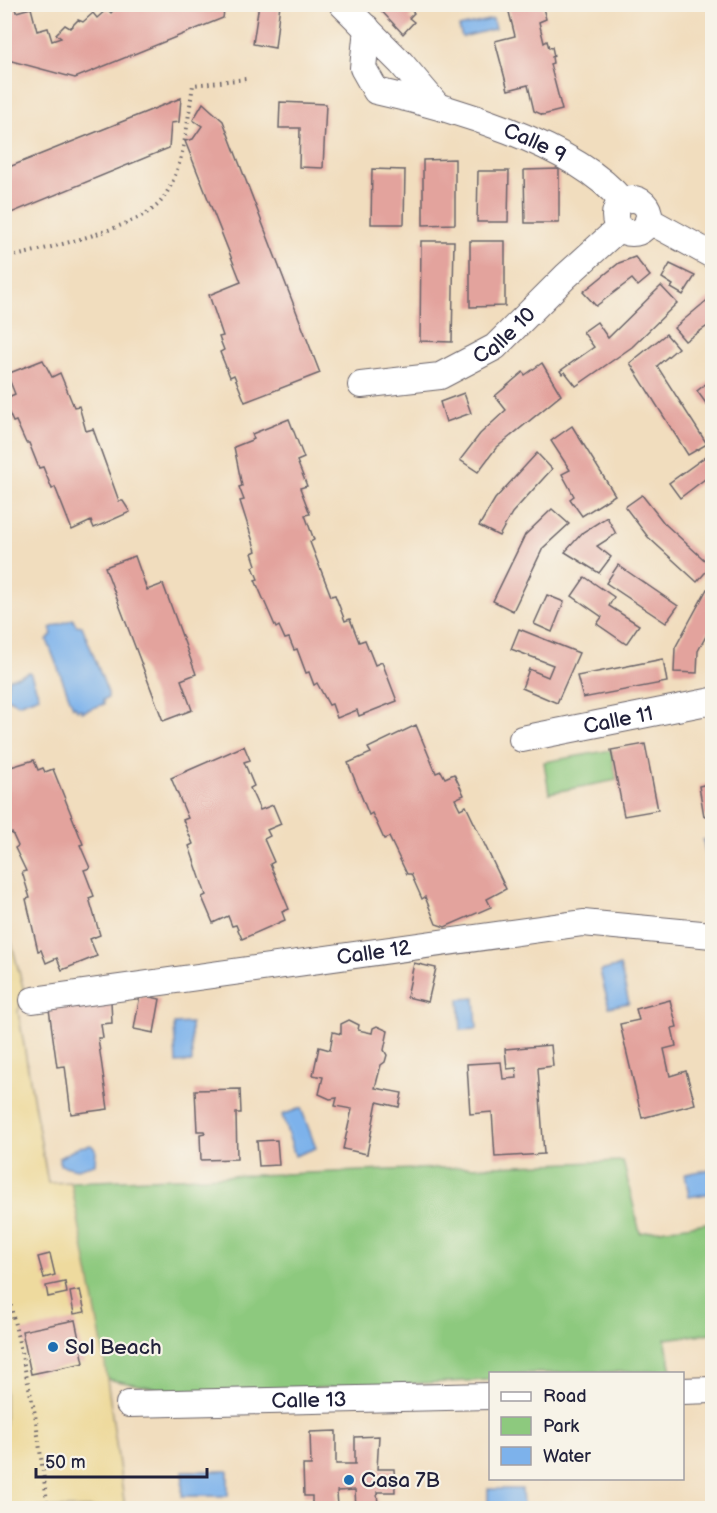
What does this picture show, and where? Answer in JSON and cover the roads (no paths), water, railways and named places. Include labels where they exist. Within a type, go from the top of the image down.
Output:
[{"type":"street","name":"Calle 9","points":[[342,4],[435,103]]},
{"type":"street","name":"Calle 9","points":[[367,28],[363,68],[376,91],[435,103],[531,141],[585,167],[612,188],[622,201],[634,199],[645,204],[648,220],[712,255]]},
{"type":"street","points":[[622,201],[615,211],[618,229],[635,234],[645,228],[648,220]]},
{"type":"street","name":"Calle 10","points":[[361,385],[440,376],[495,347],[573,268],[618,229]]},
{"type":"street","name":"Calle 11","points":[[522,739],[712,701]]},
{"type":"street","name":"Calle 12","points":[[33,1000],[584,923],[712,935]]},
{"type":"street","points":[[684,1391],[712,1390]]},
{"type":"street","name":"Calle 13","points":[[129,1404],[489,1396]]},
{"type":"water","points":[[493,19],[495,29],[462,37],[459,27]]},
{"type":"water","points":[[73,619],[76,625],[82,626],[108,693],[108,698],[103,700],[104,704],[82,712],[81,709],[77,710],[75,706],[73,707],[47,640],[52,634],[50,628]]},
{"type":"water","points":[[30,672],[39,696],[18,704],[5,697],[9,679]]},
{"type":"water","points":[[712,839],[712,876],[710,876],[703,840]]},
{"type":"water","points":[[620,966],[629,1003],[609,1007],[600,971]]},
{"type":"water","points":[[475,998],[477,1029],[461,1030],[459,999]]},
{"type":"water","points":[[191,1023],[192,1062],[176,1063],[174,1024]]},
{"type":"water","points":[[301,1108],[316,1148],[295,1156],[282,1115]]},
{"type":"water","points":[[91,1145],[96,1150],[95,1164],[77,1169],[60,1165],[59,1158],[79,1147]]},
{"type":"water","points":[[712,1169],[712,1193],[689,1197],[685,1174]]},
{"type":"water","points":[[183,1471],[228,1471],[228,1496],[182,1496]]},
{"type":"water","points":[[488,1489],[522,1489],[523,1507],[488,1507]]},
{"type":"place","name":"Sol Beach","points":[[53,1347]]},
{"type":"place","name":"Casa 7B","points":[[349,1480]]}]
